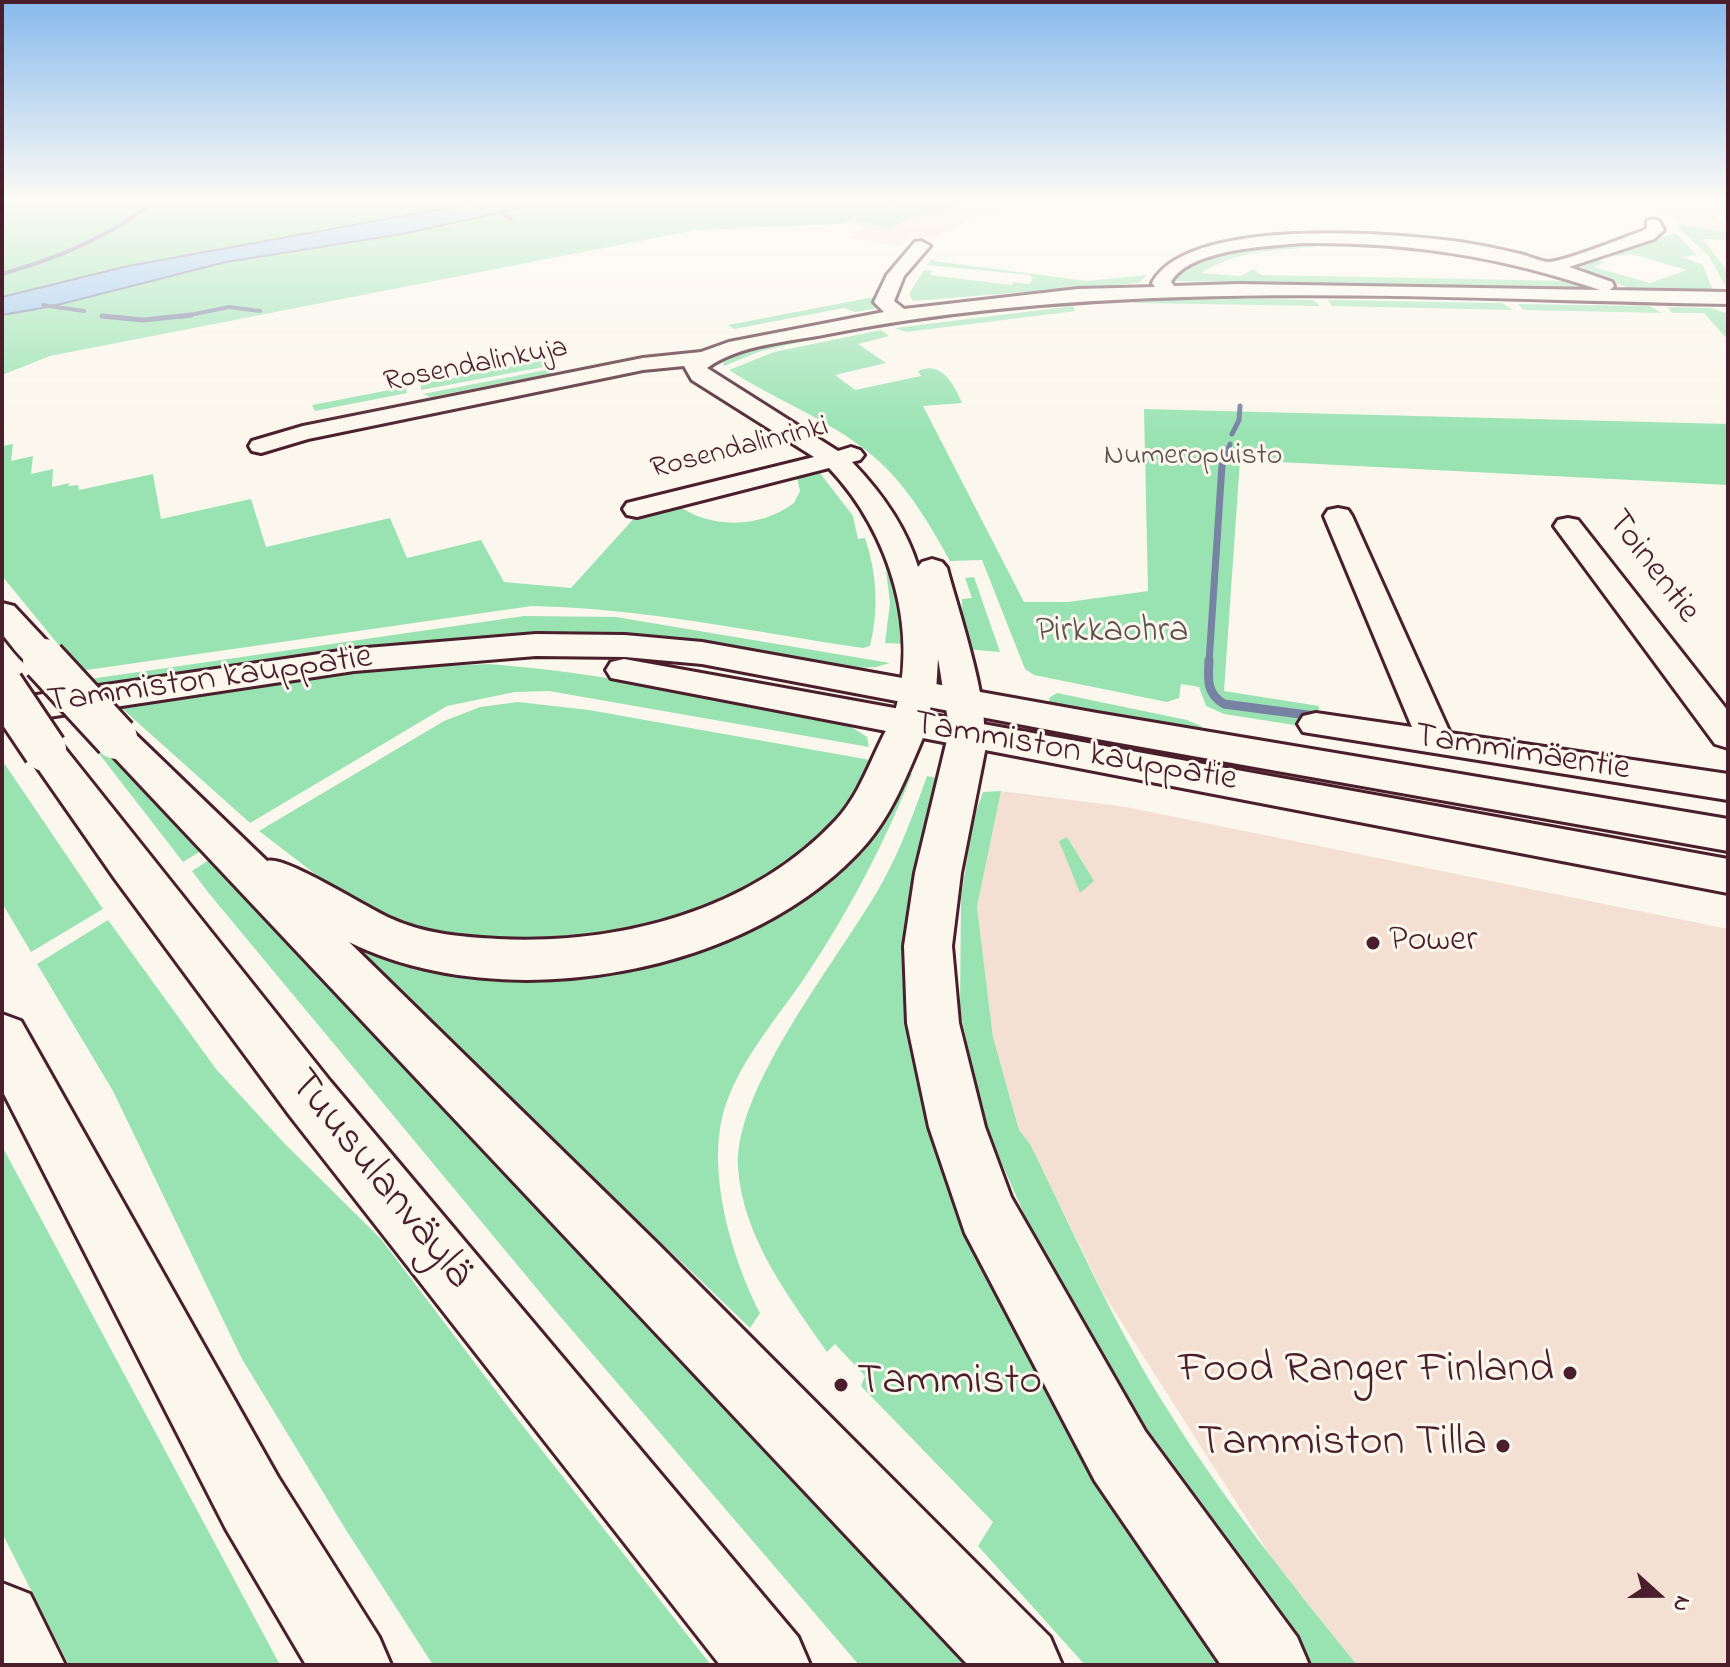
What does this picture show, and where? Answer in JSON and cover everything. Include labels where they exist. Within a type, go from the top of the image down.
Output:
[{"type":"main road","points":[[2,613],[116,738],[234,854],[773,1403],[1022,1665]]},
{"type":"main road","name":"Tammiston kauppatie","points":[[2,712],[287,669],[418,655],[531,661],[941,714],[1728,835]]},
{"type":"main road","name":"Tuusulanväylä","points":[[2,686],[126,862],[770,1665]]},
{"type":"main road","name":"Tammiston kauppatie","points":[[941,714],[1728,876]]},
{"type":"main road","points":[[234,854],[367,929],[413,947],[464,957],[520,961],[569,959],[627,950],[687,934],[745,910],[822,860],[850,833],[941,714]]},
{"type":"main road","points":[[941,714],[938,873],[928,946],[933,1023],[957,1127],[986,1212],[1120,1456],[1269,1665]]},
{"type":"main road","points":[[2,1037],[252,1503],[351,1665]]},
{"type":"main road","points":[[2,1622],[25,1665]]},
{"type":"street","points":[[898,278],[884,302],[900,315]]},
{"type":"street","points":[[1163,278],[1161,283],[1168,291]]},
{"type":"street","points":[[1578,278],[1626,297]]},
{"type":"street","name":"Rosendalinkuja","points":[[261,446],[303,433],[643,364],[704,358],[729,348],[900,315],[1078,295],[1168,291],[1728,298]]},
{"type":"street","points":[[704,358],[695,366],[700,375],[804,436],[847,456],[907,509],[925,544],[941,714]]},
{"type":"street","points":[[847,456],[855,477],[882,512],[898,548],[908,578],[923,665],[941,714]]},
{"type":"street","name":"Rosendalinrinki","points":[[637,509],[847,456]]},
{"type":"street","points":[[1338,516],[1436,741]]},
{"type":"street","name":"Toinentie","points":[[1568,526],[1728,736]]},
{"type":"street","name":"Tammimäentie","points":[[1316,724],[1728,787]]},
{"type":"shaded area","points":[[1001,791],[1126,807],[1728,929],[1728,1665],[1357,1665],[1273,1560],[1103,1293],[1030,1144],[1019,1130],[993,1037],[977,907]]},
{"type":"green space","points":[[2,278],[80,278],[2,297]]},
{"type":"green space","points":[[164,278],[451,278],[50,356],[2,375],[2,315],[53,306]]},
{"type":"green space","points":[[919,278],[953,278],[1011,285],[1014,282],[1029,284],[1033,279],[1087,281],[1145,278],[1138,283],[913,301],[909,294]]},
{"type":"green space","points":[[1173,278],[1403,278],[1567,281],[1567,278],[1603,288],[1170,281]]},
{"type":"green space","points":[[1602,278],[1631,278],[1650,283],[1665,278],[1708,278],[1713,291],[1629,288]]},
{"type":"green space","points":[[1721,278],[1728,278],[1728,291]]},
{"type":"green space","points":[[879,296],[878,308],[855,312],[844,308],[734,329],[728,325]]},
{"type":"green space","points":[[1131,300],[1313,300],[1320,306],[1135,303]]},
{"type":"green space","points":[[1328,300],[1502,303],[1513,310],[1332,306]]},
{"type":"green space","points":[[1518,304],[1649,306],[1662,313],[1523,310]]},
{"type":"green space","points":[[1073,306],[1076,311],[906,332],[895,328]]},
{"type":"green space","points":[[1667,307],[1712,308],[1728,314],[1728,340],[1704,313],[1672,313]]},
{"type":"green space","points":[[863,328],[761,351],[723,364],[731,356],[765,344]]},
{"type":"green space","points":[[881,330],[889,336],[858,344],[886,363],[835,375],[855,390],[921,376],[918,371],[926,368],[940,371],[951,382],[962,403],[923,406],[1024,602],[1068,602],[1148,591],[1144,409],[1728,424],[1728,485],[1240,460],[1224,691],[1319,706],[1319,718],[1307,727],[1224,714],[1206,706],[1199,687],[1181,684],[1179,698],[1167,702],[1034,675],[1025,669],[982,560],[950,561],[907,492],[873,456],[821,421],[729,370],[774,352]]},
{"type":"green space","points":[[545,360],[549,366],[421,390],[421,384]]},
{"type":"green space","points":[[551,369],[554,373],[430,397],[423,394]]},
{"type":"green space","points":[[405,387],[407,393],[315,411],[312,405]]},
{"type":"green space","points":[[13,444],[11,461],[33,456],[31,474],[53,469],[52,487],[70,483],[68,486],[78,485],[79,490],[153,474],[161,519],[251,499],[266,547],[390,518],[407,558],[481,540],[504,582],[571,588],[636,516],[676,504],[689,512],[720,522],[751,521],[794,503],[800,491],[797,477],[820,473],[853,516],[858,539],[865,538],[869,551],[876,605],[870,646],[863,648],[615,611],[532,606],[80,671],[2,576],[2,446]]},
{"type":"green space","points":[[885,562],[894,562],[906,644],[885,643],[890,603]]},
{"type":"green space","points":[[974,577],[1000,652],[964,649],[962,599],[972,598],[965,578]]},
{"type":"green space","points":[[524,616],[616,617],[890,663],[840,669],[666,642],[98,687],[90,679]]},
{"type":"green space","points":[[489,664],[623,681],[845,723],[867,737],[869,747],[549,691],[515,692],[447,706],[250,823],[117,704],[339,671]]},
{"type":"green space","points":[[1057,693],[1187,720],[1203,727],[1193,730],[1048,704],[1050,697]]},
{"type":"green space","points":[[518,702],[589,710],[876,761],[861,796],[782,873],[674,923],[533,945],[445,934],[388,919],[340,893],[259,831],[444,721],[480,707]]},
{"type":"green space","points":[[105,747],[204,849],[183,862],[97,751]]},
{"type":"green space","points":[[2,760],[103,909],[31,952],[2,903]]},
{"type":"green space","points":[[904,772],[912,774],[866,874],[811,968],[746,1062],[721,1121],[718,1148],[723,1206],[739,1263],[760,1313],[750,1328],[365,958],[366,947],[404,958],[725,931]]},
{"type":"green space","points":[[927,776],[936,778],[936,805],[911,1006],[1229,1665],[1085,1665],[978,1546],[993,1522],[861,1386],[865,1376],[835,1344],[827,1352],[770,1266],[749,1219],[738,1168],[741,1135],[753,1099],[793,1022],[882,883]]},
{"type":"green space","points":[[1001,791],[977,907],[993,1037],[1019,1130],[1030,1144],[1114,1316],[1171,1415],[1237,1511],[1357,1665],[1309,1665],[1246,1584],[1065,1308],[986,1127],[960,1011],[961,898],[973,820],[983,792]]},
{"type":"green space","points":[[1067,837],[1094,881],[1080,893],[1059,841]]},
{"type":"green space","points":[[212,858],[995,1665],[859,1665],[553,1308],[207,891],[192,871]]},
{"type":"green space","points":[[108,920],[216,1069],[285,1144],[381,1239],[515,1416],[711,1665],[433,1665],[242,1359],[113,1091],[37,964]]},
{"type":"green space","points":[[2,1146],[280,1665],[69,1665],[2,1533]]},
{"type":"water","points":[[80,278],[164,278],[53,306],[2,315],[2,297]]},
{"type":"waterway","points":[[43,305],[84,311]]},
{"type":"waterway","points":[[189,315],[229,307],[260,311]]},
{"type":"waterway","points":[[106,317],[102,316],[143,320],[189,315]]},
{"type":"waterway","points":[[180,317],[189,315]]},
{"type":"waterway","points":[[1232,434],[1239,420],[1240,406]]},
{"type":"waterway","points":[[1222,467],[1230,444]]},
{"type":"waterway","points":[[1209,662],[1222,465]]},
{"type":"waterway","points":[[1209,662],[1211,690],[1224,704],[1315,716]]},
{"type":"place","name":"Power","points":[[1373,943]]},
{"type":"place","name":"Food Ranger Finland","points":[[1570,1373]]},
{"type":"place","name":"Tammisto","points":[[841,1385]]},
{"type":"place","name":"Tammiston Tilla","points":[[1503,1446]]},
{"type":"park label","name":"Numeropuisto","points":[[1193,458]]},
{"type":"park label","name":"Pirkkaohra","points":[[1112,634]]}]
